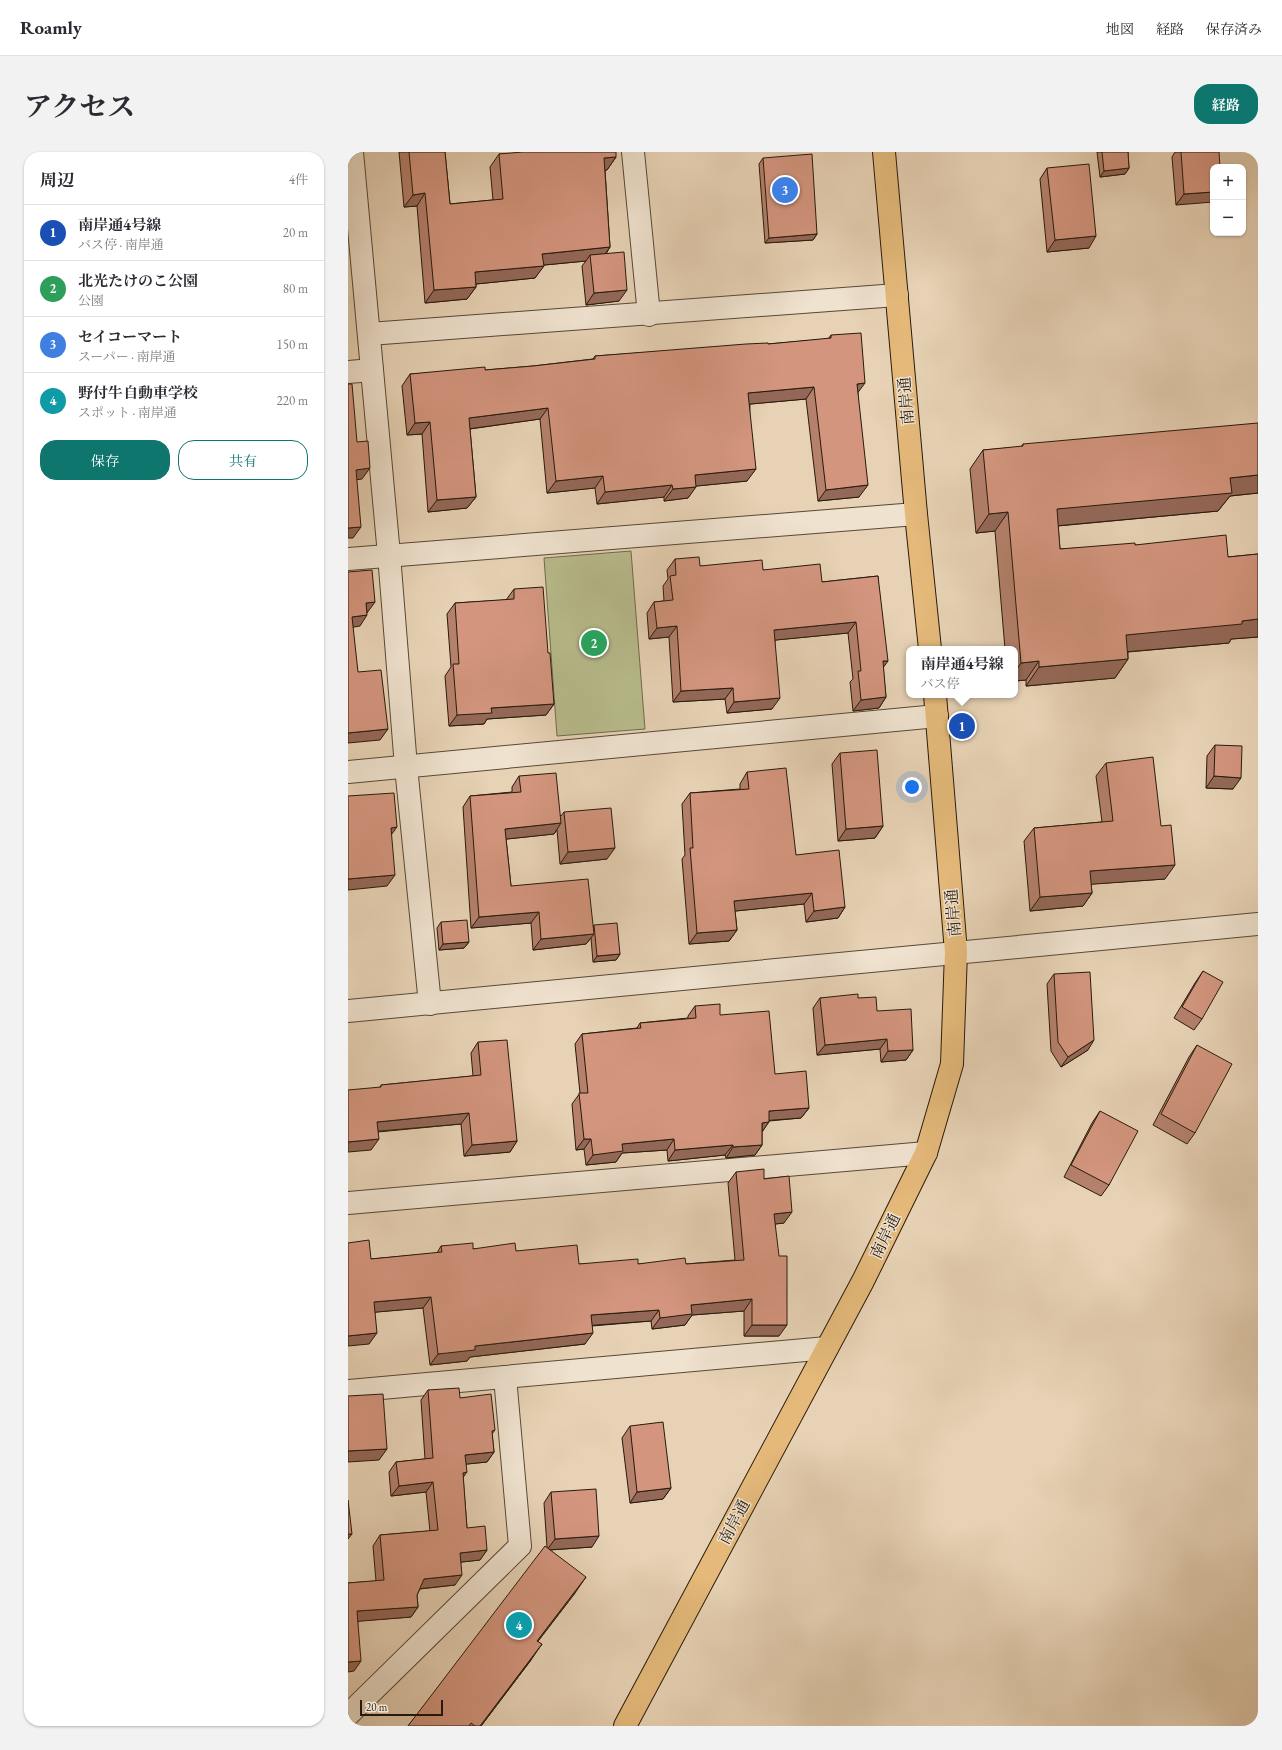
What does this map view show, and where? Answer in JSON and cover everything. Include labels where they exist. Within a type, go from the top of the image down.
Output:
[{"type":"main road","name":"南岸通","points":[[884,152],[916,514],[930,646]]},
{"type":"main road","name":"南岸通","points":[[625,1726],[863,1281],[926,1153],[952,1064],[956,952],[935,698]]},
{"type":"street","points":[[352,152],[389,555],[406,767],[430,1004]]},
{"type":"street","points":[[633,152],[649,315]]},
{"type":"street","points":[[369,334],[649,315],[897,295]]},
{"type":"street","points":[[348,372],[372,370]]},
{"type":"street","points":[[348,559],[916,514]]},
{"type":"street","points":[[348,772],[937,716]]},
{"type":"street","points":[[348,1011],[1258,924]]},
{"type":"street","points":[[348,1203],[926,1153]]},
{"type":"street","points":[[348,1391],[827,1348]]},
{"type":"street","points":[[348,1715],[520,1546],[505,1377]]},
{"type":"green space","points":[[631,551],[645,729],[557,736],[544,558]]},
{"type":"building","points":[[409,152],[445,152],[450,204],[503,199],[499,154],[523,152],[616,152],[616,157],[604,158],[610,247],[542,254],[544,266],[475,272],[476,287],[434,290],[425,193],[413,195]]},
{"type":"building","points":[[1102,152],[1128,152],[1129,168],[1104,171]]},
{"type":"building","points":[[1181,152],[1219,152],[1220,164],[1210,164],[1210,192],[1184,194]]},
{"type":"building","points":[[812,154],[817,234],[769,238],[763,158]]},
{"type":"building","points":[[1089,164],[1096,236],[1055,240],[1047,168]]},
{"type":"building","points":[[624,252],[627,290],[594,293],[590,255]]},
{"type":"building","points":[[861,333],[865,383],[857,384],[868,485],[826,490],[814,387],[748,393],[756,469],[695,475],[696,487],[673,489],[672,485],[605,492],[603,476],[556,481],[548,408],[469,418],[476,497],[437,500],[430,422],[415,423],[410,374],[485,367],[485,370],[533,366],[595,359],[595,356],[746,344],[768,344],[831,338],[831,335]]},
{"type":"building","points":[[348,384],[352,384],[357,442],[368,441],[370,468],[356,470],[361,527],[348,528]]},
{"type":"building","points":[[1258,423],[1258,475],[1230,478],[1232,493],[1057,509],[1060,549],[1135,543],[1135,545],[1226,535],[1228,557],[1258,554],[1258,619],[1242,621],[1242,624],[1126,635],[1128,659],[1039,667],[1039,661],[1021,663],[1008,512],[989,514],[983,450],[1023,446],[1023,444]]},
{"type":"building","points":[[699,557],[700,566],[762,560],[763,570],[820,564],[822,582],[878,576],[888,661],[883,661],[886,697],[861,700],[858,671],[861,671],[856,622],[774,630],[780,698],[734,702],[733,688],[681,691],[677,626],[657,628],[654,602],[673,600],[670,576],[676,575],[675,559]]},
{"type":"building","points":[[372,570],[375,602],[366,603],[367,615],[352,617],[358,672],[381,670],[388,729],[348,733],[348,572]]},
{"type":"building","points":[[543,587],[554,704],[491,708],[492,713],[457,715],[453,664],[459,664],[455,603],[514,599],[514,589]]},
{"type":"building","points":[[1215,745],[1242,746],[1241,778],[1214,776]]},
{"type":"building","points":[[877,750],[883,826],[846,829],[840,753]]},
{"type":"building","points":[[1153,757],[1161,826],[1171,825],[1175,865],[1090,871],[1092,893],[1040,897],[1034,828],[1113,821],[1106,763]]},
{"type":"building","points":[[786,768],[796,855],[839,850],[845,907],[814,911],[812,893],[734,901],[737,930],[697,933],[690,848],[693,848],[690,793],[749,789],[747,772]]},
{"type":"building","points":[[556,773],[561,823],[505,829],[511,886],[588,879],[594,934],[541,939],[539,912],[479,917],[470,796],[521,792],[519,776]]},
{"type":"building","points":[[394,793],[397,827],[391,828],[395,875],[348,879],[348,796]]},
{"type":"building","points":[[611,808],[615,848],[568,852],[564,812]]},
{"type":"building","points":[[467,920],[469,942],[443,944],[441,922]]},
{"type":"building","points":[[617,923],[620,954],[597,956],[594,925]]},
{"type":"building","points":[[1203,971],[1223,982],[1202,1019],[1182,1007]]},
{"type":"building","points":[[1090,972],[1094,1040],[1068,1057],[1058,1042],[1054,974]]},
{"type":"building","points":[[858,994],[858,998],[876,997],[877,1011],[911,1009],[913,1050],[888,1051],[887,1039],[825,1045],[820,998]]},
{"type":"building","points":[[720,1004],[720,1015],[769,1011],[775,1074],[806,1071],[809,1108],[769,1111],[769,1122],[762,1123],[762,1145],[733,1147],[733,1145],[675,1150],[674,1139],[622,1144],[623,1151],[593,1155],[591,1139],[584,1139],[579,1093],[588,1093],[582,1034],[641,1028],[640,1023],[696,1018],[695,1006]]},
{"type":"building","points":[[507,1040],[517,1141],[472,1145],[469,1113],[377,1122],[379,1139],[348,1142],[348,1090],[381,1087],[381,1085],[481,1075],[478,1042]]},
{"type":"building","points":[[1197,1045],[1232,1064],[1195,1133],[1161,1114]]},
{"type":"building","points":[[1100,1111],[1138,1131],[1109,1185],[1071,1165]]},
{"type":"building","points":[[764,1169],[764,1179],[789,1176],[792,1212],[774,1214],[779,1256],[787,1256],[787,1325],[752,1325],[752,1299],[691,1305],[692,1314],[660,1318],[659,1310],[591,1315],[593,1333],[475,1346],[475,1350],[438,1354],[431,1297],[374,1302],[377,1333],[348,1336],[348,1243],[369,1240],[371,1259],[442,1252],[441,1246],[473,1243],[473,1249],[515,1243],[516,1251],[577,1245],[579,1264],[638,1259],[638,1264],[685,1258],[686,1264],[744,1260],[736,1172]]},
{"type":"building","points":[[459,1388],[460,1398],[491,1394],[495,1430],[492,1431],[494,1452],[465,1455],[467,1472],[463,1473],[467,1528],[485,1526],[487,1550],[460,1553],[462,1575],[424,1579],[417,1595],[418,1607],[357,1611],[361,1661],[348,1662],[348,1583],[384,1580],[380,1535],[438,1530],[433,1482],[399,1486],[396,1462],[433,1458],[428,1390]]},
{"type":"building","points":[[383,1394],[387,1449],[348,1451],[348,1396]]},
{"type":"building","points":[[663,1422],[671,1488],[637,1492],[630,1426]]},
{"type":"building","points":[[596,1489],[599,1536],[555,1539],[551,1492]]},
{"type":"building","points":[[348,1500],[352,1534],[348,1534]]},
{"type":"building","points":[[545,1546],[586,1577],[537,1641],[542,1644],[480,1726],[475,1726],[471,1723],[469,1726],[408,1726]]},
{"type":"place","name":"セイコーマート","points":[[785,190]]},
{"type":"place","name":"北光たけのこ公園","points":[[594,643]]},
{"type":"place","name":"南岸通4号線","points":[[962,726]]},
{"type":"place","name":"野付牛自動車学校","points":[[519,1625]]}]
